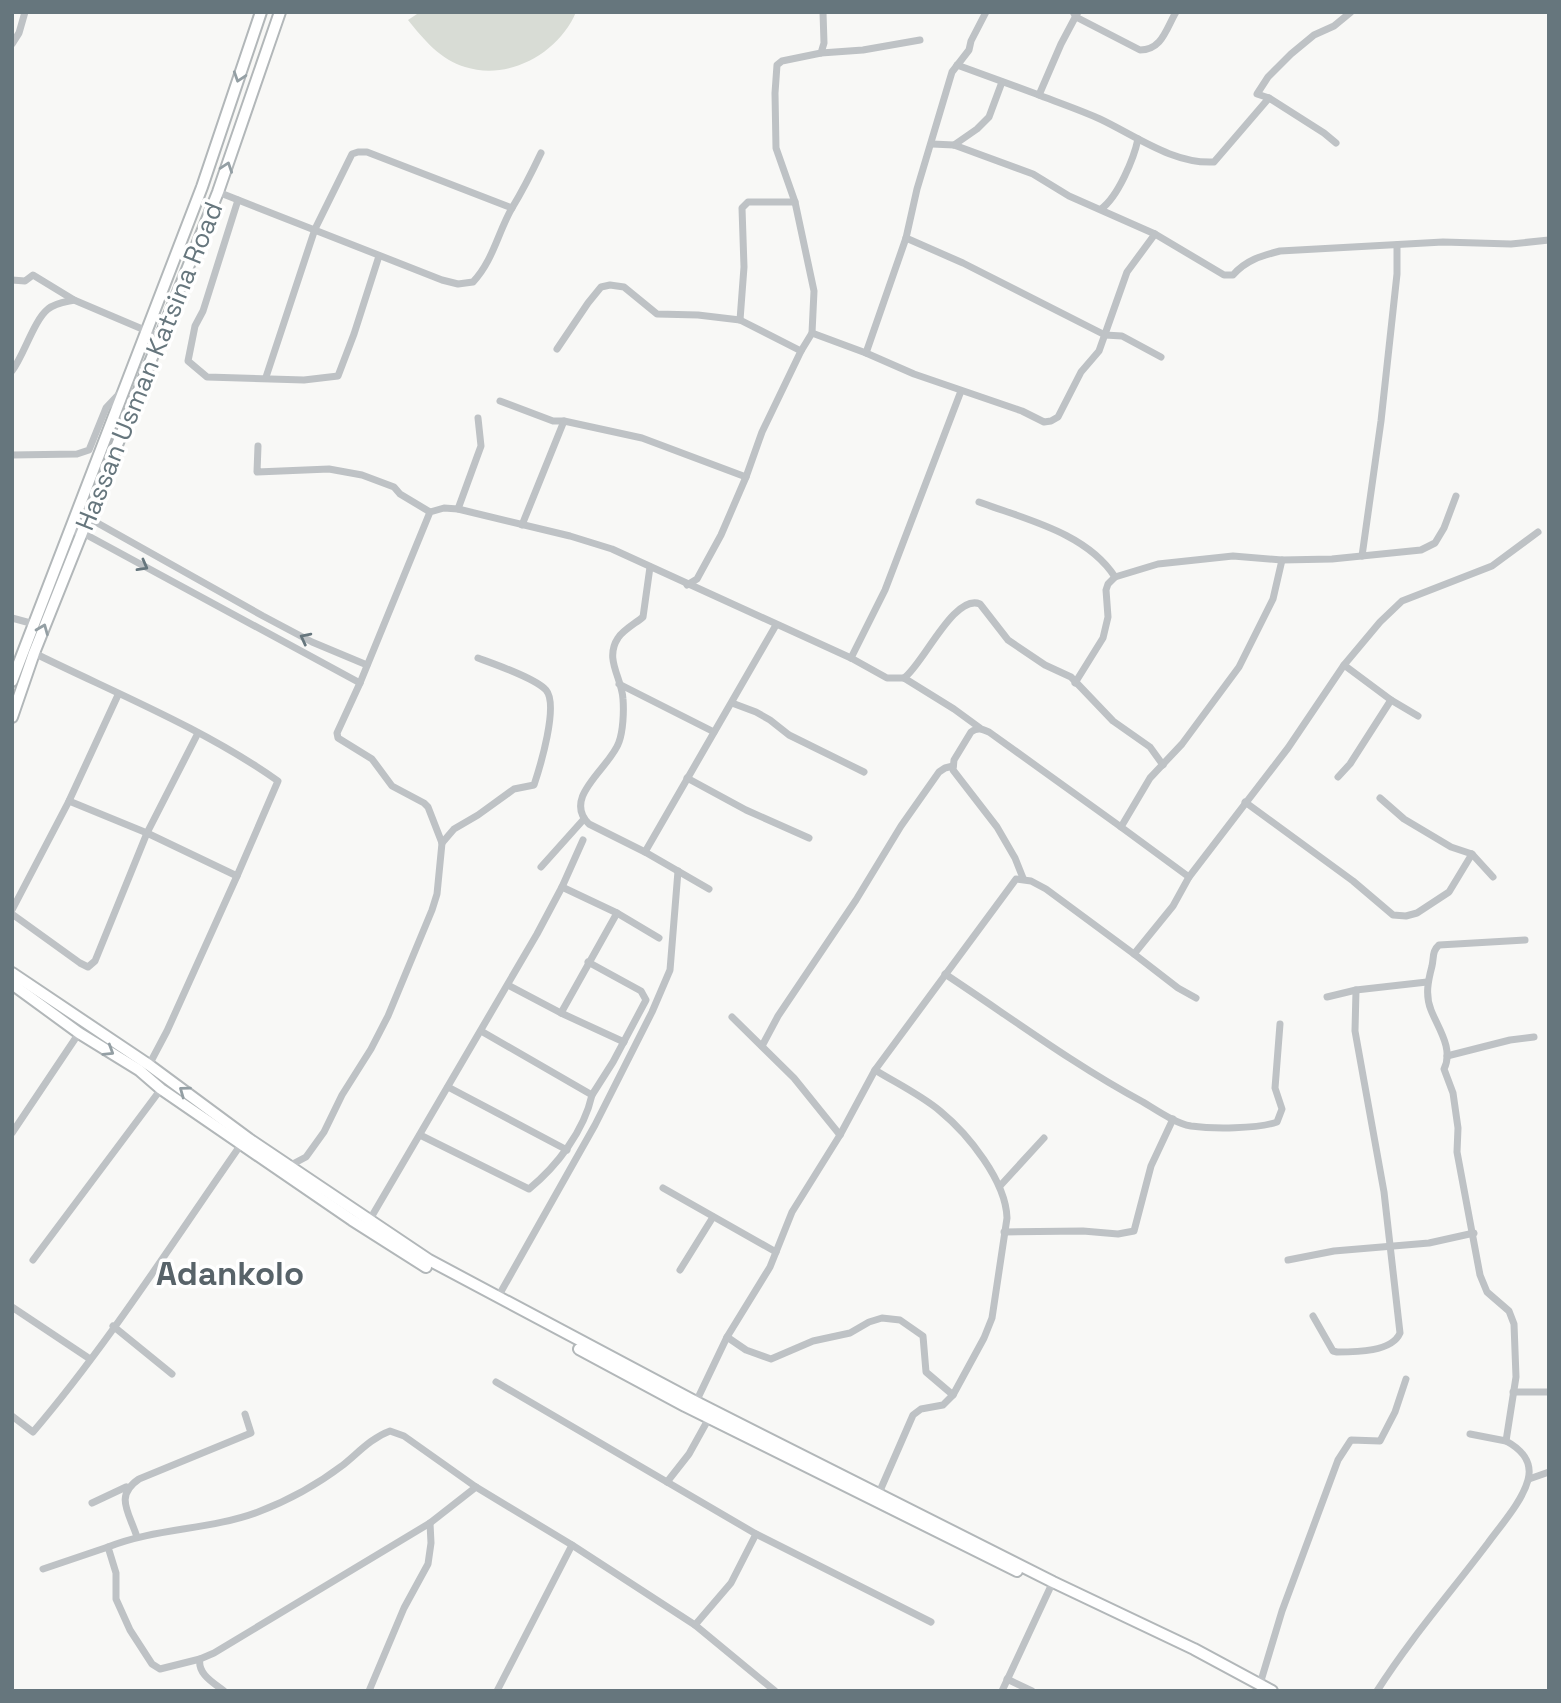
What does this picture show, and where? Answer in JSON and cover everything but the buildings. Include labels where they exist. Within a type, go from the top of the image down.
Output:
[{"type":"main road","name":"Hassan Usman Katsina Road","points":[[12,681],[202,187],[261,12]]},
{"type":"main road","name":"Hassan Usman Katsina Road","points":[[12,717],[34,653],[218,192],[280,12]]},
{"type":"main road","points":[[12,973],[149,1065],[425,1266],[709,1418],[1050,1588],[1259,1688],[1272,1691]]},
{"type":"main road","points":[[12,984],[79,1033],[139,1070],[161,1089],[242,1143],[367,1224],[429,1260],[696,1402],[1194,1649],[1259,1688]]},
{"type":"street","points":[[12,44],[19,33],[25,12]]},
{"type":"street","points":[[821,52],[824,43],[822,12]]},
{"type":"street","points":[[866,353],[906,237],[917,189],[952,72],[969,50],[986,12]]},
{"type":"street","points":[[1040,95],[1076,14],[1125,43],[1140,50],[1149,50],[1158,45],[1176,12]]},
{"type":"street","points":[[1336,143],[1269,98],[1256,93],[1268,77],[1314,35],[1334,26],[1351,12]]},
{"type":"street","points":[[687,585],[697,579],[721,535],[762,432],[812,334],[814,291],[795,202],[776,148],[777,65],[782,61],[821,52],[863,50],[920,40]]},
{"type":"street","points":[[957,65],[1099,119],[1181,158],[1202,163],[1214,162],[1269,98]]},
{"type":"street","points":[[954,145],[989,117],[1002,82]]},
{"type":"street","points":[[1101,209],[1108,204],[1123,178],[1135,154],[1138,139]]},
{"type":"street","points":[[932,144],[954,145],[1033,174],[1069,196],[1155,234],[1224,275],[1233,275],[1242,265],[1280,251],[1443,242],[1511,244],[1549,240]]},
{"type":"street","points":[[267,377],[315,229],[352,154],[367,152],[512,208]]},
{"type":"street","points":[[218,192],[379,256],[458,284],[474,282],[484,271],[512,208],[541,153]]},
{"type":"street","points":[[238,200],[203,311],[195,326],[188,361],[208,377],[304,380],[338,376],[379,256]]},
{"type":"street","points":[[740,320],[744,267],[742,208],[748,202],[795,202]]},
{"type":"street","points":[[812,334],[914,374],[1022,411],[1044,422],[1051,421],[1058,417],[1081,372],[1099,351],[1128,272],[1155,234]]},
{"type":"street","points":[[906,237],[963,262],[1105,335],[1122,336],[1161,357]]},
{"type":"street","points":[[1362,556],[1381,421],[1396,285],[1397,244]]},
{"type":"street","points":[[12,281],[26,281],[33,275],[74,300],[160,338]]},
{"type":"street","points":[[556,349],[587,303],[601,287],[610,285],[624,287],[657,314],[740,320],[801,351]]},
{"type":"street","points":[[12,371],[22,358],[27,342],[46,310],[74,300]]},
{"type":"street","points":[[12,455],[77,454],[89,450],[106,408],[125,388]]},
{"type":"street","points":[[851,658],[885,590],[961,391]]},
{"type":"street","points":[[500,401],[553,421],[642,438],[746,477]]},
{"type":"street","points":[[458,509],[481,446],[478,418]]},
{"type":"street","points":[[522,524],[564,421]]},
{"type":"street","points":[[258,446],[257,472],[329,469],[362,475],[394,487],[400,494],[430,512],[444,508],[458,509],[612,549],[851,658],[887,678],[904,678],[912,673],[936,634],[967,603],[974,601],[980,604],[1008,640],[1045,665],[1071,677],[1113,721],[1150,747],[1163,765]]},
{"type":"street","points":[[1075,682],[1103,638],[1108,617],[1106,590],[1115,577],[1158,564],[1233,556],[1282,560],[1422,550],[1435,542],[1444,528],[1456,496]]},
{"type":"street","points":[[979,502],[1041,524],[1079,542],[1106,563],[1115,577]]},
{"type":"street","points":[[289,1166],[306,1157],[324,1132],[342,1095],[388,1016],[435,901],[442,843],[424,803],[392,786],[372,760],[338,738],[338,727],[360,683],[430,512]]},
{"type":"street","points":[[77,514],[89,516],[262,616],[312,642],[367,665]]},
{"type":"street","points":[[71,530],[83,533],[360,683]]},
{"type":"street","points":[[1134,954],[1173,906],[1189,877],[1287,748],[1344,665],[1380,621],[1402,601],[1492,566],[1538,531]]},
{"type":"street","points":[[1121,827],[1150,778],[1207,713],[1239,667],[1273,599],[1282,560]]},
{"type":"street","points":[[650,567],[643,617],[618,638],[612,659],[623,698],[619,743],[586,789],[580,808],[589,824],[709,889]]},
{"type":"street","points":[[12,618],[34,624]]},
{"type":"street","points":[[645,852],[776,625]]},
{"type":"street","points":[[34,653],[198,733],[260,767],[278,781],[167,1031],[149,1065]]},
{"type":"street","points":[[442,843],[454,829],[514,789],[534,785],[544,756],[551,700],[546,690],[514,672],[478,658]]},
{"type":"street","points":[[1344,665],[1391,700],[1418,716]]},
{"type":"street","points":[[904,678],[989,732],[1189,877]]},
{"type":"street","points":[[619,683],[714,732]]},
{"type":"street","points":[[118,695],[69,801],[12,912],[88,967],[95,961],[147,833],[198,733]]},
{"type":"street","points":[[1338,777],[1356,756],[1391,700]]},
{"type":"street","points":[[732,704],[756,712],[789,735],[864,772]]},
{"type":"street","points":[[980,728],[971,732],[954,760],[956,776],[997,827],[1023,878]]},
{"type":"street","points":[[762,1045],[901,826],[939,772],[954,766]]},
{"type":"street","points":[[687,778],[746,810],[808,838]]},
{"type":"street","points":[[1380,798],[1404,819],[1451,847],[1472,854],[1493,877]]},
{"type":"street","points":[[69,801],[147,833],[237,876]]},
{"type":"street","points":[[1245,802],[1303,842],[1393,915],[1417,913],[1448,892],[1472,854]]},
{"type":"street","points":[[541,867],[584,819]]},
{"type":"street","points":[[367,1224],[508,985],[562,887],[583,840]]},
{"type":"street","points":[[498,1297],[595,1125],[670,970],[678,871]]},
{"type":"street","points":[[696,1402],[727,1337],[770,1267],[792,1212],[841,1135],[876,1070],[1016,879],[1023,878],[1046,889],[1178,988],[1196,998]]},
{"type":"street","points":[[562,887],[617,913],[659,938]]},
{"type":"street","points":[[561,1013],[617,913]]},
{"type":"street","points":[[1506,1441],[1516,1377],[1514,1324],[1509,1311],[1487,1292],[1480,1275],[1457,1152],[1458,1128],[1453,1093],[1444,1069],[1448,1062],[1444,1036],[1430,1009],[1427,982],[1434,950],[1439,945],[1525,940]]},
{"type":"street","points":[[420,1135],[528,1189],[567,1150],[592,1095],[646,1000],[644,994],[588,962]]},
{"type":"street","points":[[945,974],[1106,1082],[1191,1126],[1233,1127],[1270,1125],[1277,1122],[1282,1109],[1275,1088],[1280,1024]]},
{"type":"street","points":[[1327,997],[1356,990],[1427,982]]},
{"type":"street","points":[[508,985],[624,1042]]},
{"type":"street","points":[[1313,1316],[1333,1351],[1338,1352],[1373,1349],[1397,1340],[1400,1326],[1384,1192],[1355,1031],[1356,990]]},
{"type":"street","points":[[732,1017],[794,1078],[841,1135]]},
{"type":"street","points":[[481,1031],[592,1095]]},
{"type":"street","points":[[12,1133],[79,1033]]},
{"type":"street","points":[[1447,1056],[1510,1040],[1534,1037]]},
{"type":"street","points":[[876,1070],[939,1111],[969,1142],[1000,1186],[1007,1205],[992,1318],[973,1361],[953,1395],[943,1405],[921,1409],[913,1415],[879,1493]]},
{"type":"street","points":[[448,1087],[567,1150]]},
{"type":"street","points":[[33,1260],[161,1089]]},
{"type":"street","points":[[1004,1232],[1083,1231],[1118,1234],[1134,1231],[1151,1166],[1174,1119]]},
{"type":"street","points":[[1000,1186],[1044,1138]]},
{"type":"street","points":[[12,1416],[33,1432],[90,1359],[242,1143]]},
{"type":"street","points":[[663,1188],[776,1252]]},
{"type":"street","points":[[680,1270],[713,1217]]},
{"type":"street","points":[[1287,1260],[1334,1251],[1429,1243],[1474,1233]]},
{"type":"street","points":[[12,1307],[90,1359]]},
{"type":"street","points":[[727,1337],[746,1350],[771,1359],[813,1341],[850,1332],[869,1322],[891,1318],[910,1326],[923,1336],[926,1371],[953,1395]]},
{"type":"street","points":[[113,1326],[172,1374]]},
{"type":"street","points":[[1259,1688],[1282,1611],[1338,1461],[1351,1440],[1380,1441],[1395,1412],[1406,1379]]},
{"type":"street","points":[[496,1382],[756,1534],[931,1622]]},
{"type":"street","points":[[1513,1392],[1549,1392]]},
{"type":"street","points":[[92,1503],[138,1479],[251,1433],[245,1414]]},
{"type":"street","points":[[667,1482],[689,1454],[709,1418]]},
{"type":"street","points":[[43,1569],[121,1542],[129,1542],[137,1537],[257,1512],[314,1484],[379,1435],[390,1431],[404,1436],[476,1488],[572,1545],[695,1625],[772,1690]]},
{"type":"street","points":[[1377,1691],[1494,1535],[1521,1496],[1529,1479],[1529,1465],[1525,1455],[1506,1441],[1470,1434]]},
{"type":"street","points":[[1529,1479],[1549,1472]]},
{"type":"street","points":[[126,1487],[124,1497],[137,1537]]},
{"type":"street","points":[[108,1547],[116,1573],[116,1599],[130,1630],[152,1664],[160,1669],[200,1659],[430,1523],[476,1488]]},
{"type":"street","points":[[369,1691],[404,1608],[428,1564],[430,1523]]},
{"type":"street","points":[[695,1625],[731,1583],[756,1534]]},
{"type":"street","points":[[497,1691],[572,1545]]},
{"type":"street","points":[[1002,1691],[1050,1588]]},
{"type":"street","points":[[200,1659],[202,1674],[224,1691]]},
{"type":"street","points":[[1007,1679],[1032,1691]]},
{"type":"shaded area","points":[[420,12],[576,12],[558,40],[531,60],[515,67],[482,70],[448,60],[420,35],[408,20]]},
{"type":"district","name":"Adankolo","points":[[230,1273]]}]
